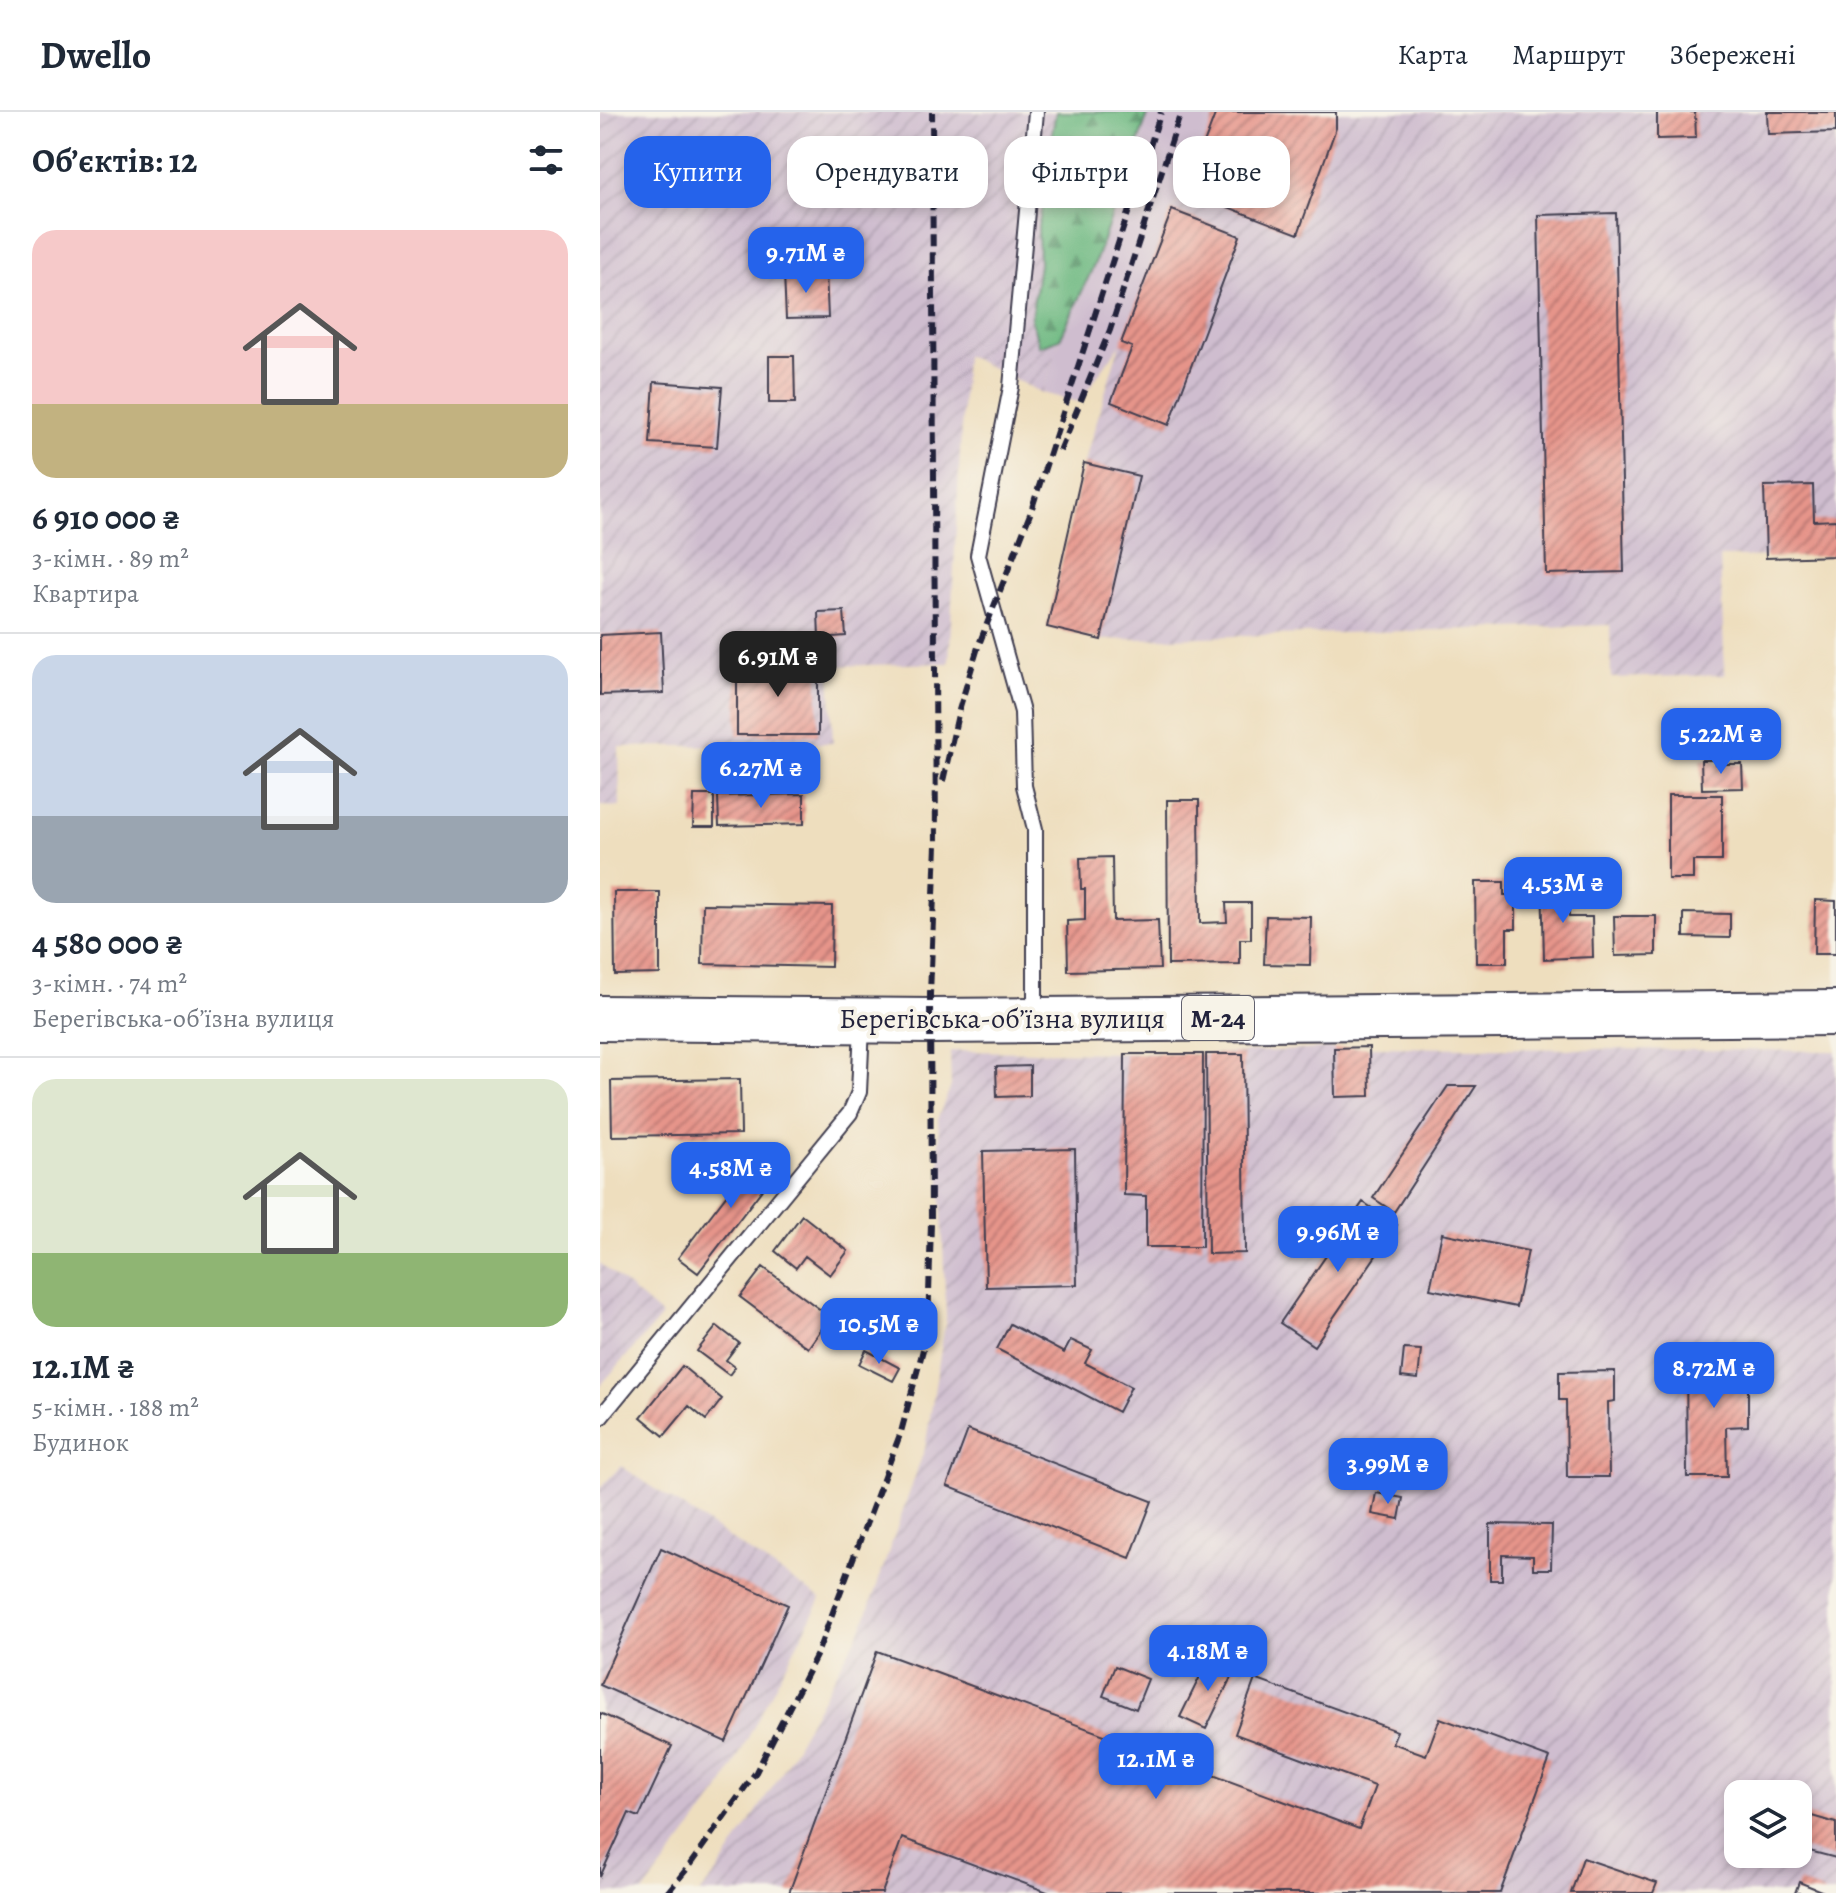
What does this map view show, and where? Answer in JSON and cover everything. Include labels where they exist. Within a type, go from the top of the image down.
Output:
[{"type":"highway","name":"Берегівська-обʼїзна вулиця","points":[[600,1018],[1035,1020],[1836,1013]]},
{"type":"lane","points":[[1035,1020],[1035,829],[1024,786],[1022,712],[978,555],[1011,387],[1036,112]]},
{"type":"lane","points":[[600,1418],[850,1113],[859,1092],[862,1020]]},
{"type":"shaded area","points":[[600,112],[1138,112],[1130,136],[1004,136],[1004,208],[1105,208],[1042,393],[965,355],[949,663],[830,666],[833,743],[619,747],[620,807],[600,806]]},
{"type":"shaded area","points":[[1138,112],[1216,112],[1207,136],[1173,136],[1173,207],[1121,343],[1079,402],[1042,393],[1105,208],[1157,208],[1157,136],[1130,136]]},
{"type":"shaded area","points":[[1216,112],[1836,112],[1836,556],[1720,557],[1725,675],[1611,678],[1610,625],[1101,640],[1047,627],[1084,463],[1117,353],[1172,210],[1290,208],[1290,136],[1207,136]]},
{"type":"shaded area","points":[[1369,1047],[1836,1051],[1836,1893],[700,1893],[717,1873],[779,1777],[863,1625],[925,1448],[946,1318],[938,1117],[951,1086],[950,1051],[1206,1054]]},
{"type":"shaded area","points":[[600,1263],[662,1316],[600,1386]]},
{"type":"shaded area","points":[[621,1466],[821,1599],[720,1791],[643,1893],[600,1893],[600,1488]]},
{"type":"green space","points":[[1056,112],[1149,112],[1140,136],[1052,136]]},
{"type":"green space","points":[[1042,208],[1114,208],[1094,265],[1060,339],[1039,346],[1031,319],[1039,264],[1038,226]]},
{"type":"building","points":[[1216,112],[1336,112],[1336,128],[1298,234],[1230,208],[1290,208],[1290,136],[1207,136]]},
{"type":"building","points":[[1657,112],[1695,112],[1696,138],[1657,139]]},
{"type":"building","points":[[1767,112],[1836,112],[1836,132],[1768,134]]},
{"type":"building","points":[[1172,210],[1240,236],[1169,425],[1111,402],[1132,347],[1121,343]]},
{"type":"building","points":[[1616,213],[1624,572],[1546,574],[1538,215]]},
{"type":"building","points":[[826,271],[828,318],[786,319],[784,273]]},
{"type":"building","points":[[769,356],[794,356],[795,403],[769,403]]},
{"type":"building","points":[[654,382],[722,387],[717,447],[650,443]]},
{"type":"building","points":[[1084,463],[1139,476],[1101,640],[1047,627]]},
{"type":"building","points":[[1813,485],[1814,521],[1836,520],[1836,556],[1766,558],[1764,486]]},
{"type":"building","points":[[844,611],[846,636],[819,638],[818,612]]},
{"type":"building","points":[[661,632],[664,693],[600,695],[600,635]]},
{"type":"building","points":[[737,663],[818,663],[818,735],[737,735]]},
{"type":"building","points":[[1701,760],[1715,760],[1715,764],[1742,764],[1743,788],[1702,789]]},
{"type":"building","points":[[804,794],[804,824],[719,826],[718,796]]},
{"type":"building","points":[[694,795],[714,795],[714,827],[693,827]]},
{"type":"building","points":[[1668,795],[1722,795],[1722,861],[1693,861],[1693,879],[1668,879]]},
{"type":"building","points":[[1167,800],[1199,800],[1200,923],[1227,922],[1226,903],[1251,903],[1251,939],[1240,939],[1240,964],[1168,965]]},
{"type":"building","points":[[1112,857],[1113,921],[1158,920],[1160,969],[1068,971],[1067,921],[1085,920],[1085,889],[1081,889],[1080,858]]},
{"type":"building","points":[[1562,876],[1562,898],[1568,898],[1569,917],[1592,917],[1593,957],[1544,959],[1542,877]]},
{"type":"building","points":[[1475,882],[1504,882],[1504,895],[1516,895],[1516,929],[1507,929],[1507,963],[1476,963]]},
{"type":"building","points":[[614,892],[660,892],[660,974],[615,975]]},
{"type":"building","points":[[1815,900],[1836,901],[1836,954],[1814,954]]},
{"type":"building","points":[[703,904],[832,906],[831,967],[702,964]]},
{"type":"building","points":[[1684,913],[1730,914],[1730,938],[1684,937]]},
{"type":"building","points":[[1266,916],[1311,917],[1310,965],[1264,964]]},
{"type":"building","points":[[1614,916],[1656,916],[1656,955],[1615,956]]},
{"type":"building","points":[[1369,1047],[1370,1096],[1335,1097],[1334,1048]]},
{"type":"building","points":[[1125,1054],[1203,1054],[1202,1247],[1146,1247],[1146,1196],[1124,1195]]},
{"type":"building","points":[[1206,1054],[1243,1054],[1245,1253],[1208,1254]]},
{"type":"building","points":[[1030,1066],[1030,1096],[997,1097],[996,1067]]},
{"type":"building","points":[[740,1079],[741,1134],[612,1136],[611,1081]]},
{"type":"building","points":[[1448,1086],[1476,1086],[1394,1212],[1373,1198]]},
{"type":"building","points":[[764,1146],[784,1161],[698,1273],[678,1258]]},
{"type":"building","points":[[1075,1149],[1077,1285],[986,1287],[983,1151]]},
{"type":"building","points":[[1363,1202],[1397,1225],[1314,1346],[1280,1323]]},
{"type":"building","points":[[802,1215],[848,1251],[830,1275],[805,1256],[796,1268],[775,1251]]},
{"type":"building","points":[[1442,1233],[1528,1251],[1516,1307],[1430,1289]]},
{"type":"building","points":[[763,1267],[830,1317],[808,1348],[740,1297]]},
{"type":"building","points":[[1010,1324],[1064,1353],[1071,1340],[1092,1350],[1085,1363],[1131,1387],[1118,1412],[997,1349]]},
{"type":"building","points":[[717,1326],[739,1343],[726,1360],[735,1367],[729,1375],[697,1351]]},
{"type":"building","points":[[1404,1349],[1421,1350],[1418,1379],[1401,1377]]},
{"type":"building","points":[[866,1350],[900,1368],[893,1381],[859,1364]]},
{"type":"building","points":[[1686,1356],[1748,1356],[1748,1426],[1726,1427],[1727,1477],[1687,1477]]},
{"type":"building","points":[[682,1366],[722,1399],[706,1420],[689,1406],[664,1436],[641,1417]]},
{"type":"building","points":[[1615,1371],[1615,1401],[1608,1402],[1609,1477],[1567,1477],[1566,1400],[1559,1400],[1559,1372]]},
{"type":"building","points":[[968,1430],[1152,1501],[1130,1558],[947,1486]]},
{"type":"building","points":[[1376,1493],[1403,1498],[1399,1519],[1372,1514]]},
{"type":"building","points":[[1490,1524],[1552,1525],[1551,1569],[1533,1569],[1533,1556],[1502,1555],[1502,1580],[1490,1580]]},
{"type":"building","points":[[661,1548],[788,1605],[726,1742],[600,1685]]},
{"type":"building","points":[[877,1651],[1359,1829],[1375,1786],[1235,1734],[1255,1679],[1397,1731],[1392,1743],[1426,1755],[1440,1718],[1550,1758],[1500,1893],[1050,1893],[902,1838],[882,1893],[789,1893]]},
{"type":"building","points":[[1210,1656],[1235,1669],[1206,1729],[1180,1717]]},
{"type":"building","points":[[1115,1666],[1148,1679],[1136,1709],[1103,1696]]},
{"type":"building","points":[[600,1713],[672,1746],[639,1817],[629,1813],[600,1877]]},
{"type":"building","points":[[1812,1816],[1836,1823],[1836,1858],[1812,1852]]},
{"type":"building","points":[[1583,1858],[1657,1883],[1653,1893],[1571,1893]]},
{"type":"building","points":[[1799,1882],[1826,1893],[1795,1893]]},
{"type":"railway","points":[[667,1893],[756,1772],[817,1654],[901,1432],[928,1331],[930,994],[936,845],[932,112]]},
{"type":"railway","points":[[943,781],[959,710],[978,647],[1030,514],[1161,112]]},
{"type":"railway","points":[[1060,451],[1110,330],[1181,112]]}]
